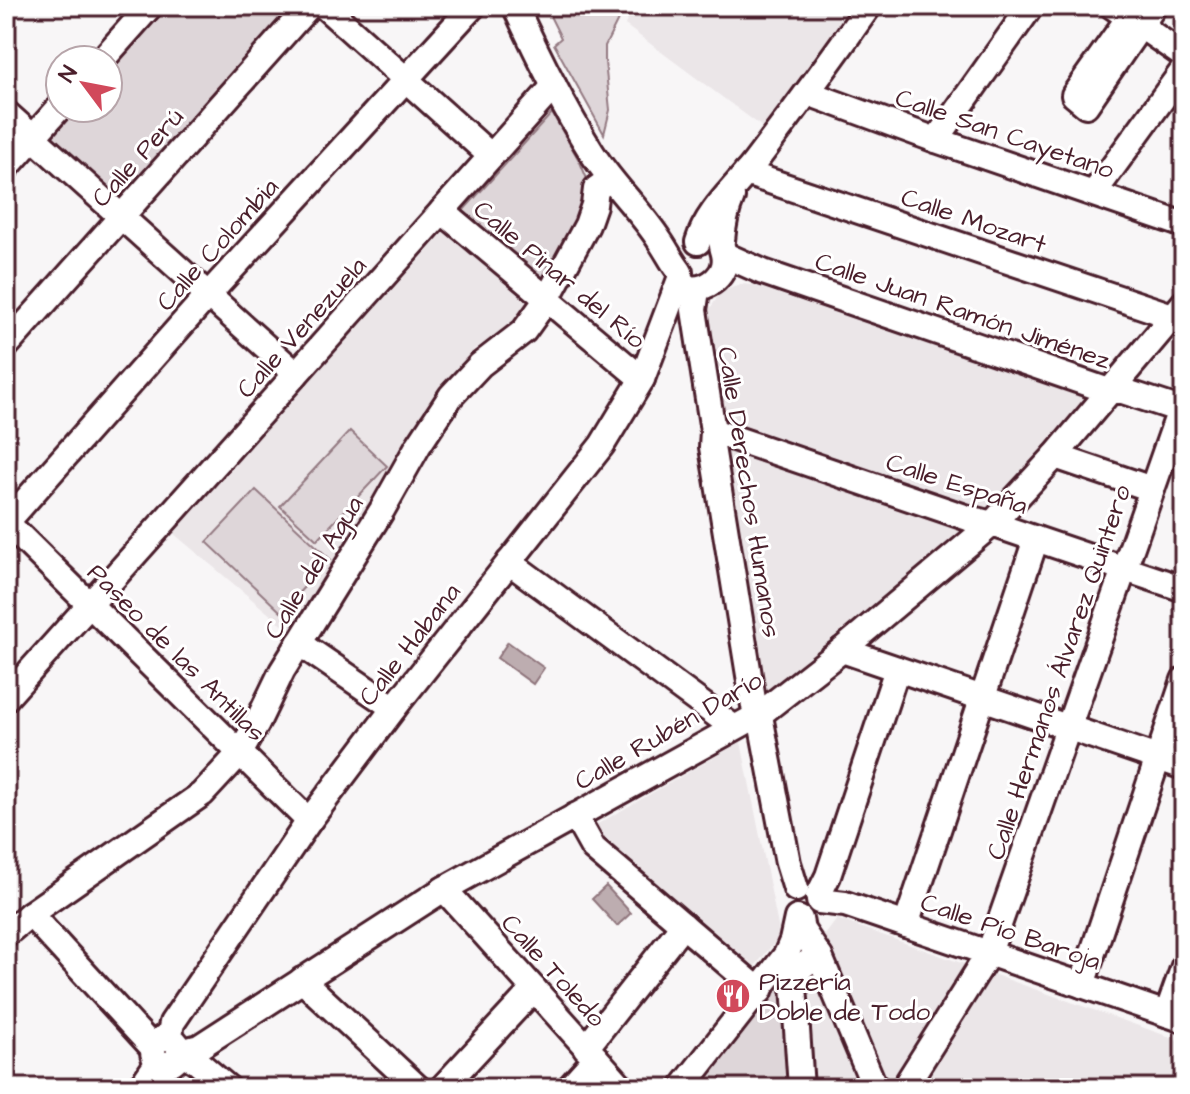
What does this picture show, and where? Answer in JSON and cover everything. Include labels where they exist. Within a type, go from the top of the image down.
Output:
[{"type":"street","points":[[116,44],[150,6]]},
{"type":"street","name":"Calle Perú","points":[[6,346],[309,6]]},
{"type":"street","points":[[324,6],[491,156]]},
{"type":"street","name":"Calle Colombia","points":[[6,523],[208,295],[473,6]]},
{"type":"street","points":[[515,6],[554,86],[610,179]]},
{"type":"street","name":"Calle Habana","points":[[140,1088],[165,1050],[172,1023],[309,821],[394,708],[602,445],[642,379],[699,262],[701,232],[721,201],[742,179],[808,93],[869,6]]},
{"type":"street","points":[[936,140],[1031,6]]},
{"type":"street","points":[[1134,12],[1184,56]]},
{"type":"street","points":[[1094,193],[1184,69]]},
{"type":"street","name":"Calle Venezuela","points":[[6,698],[554,86]]},
{"type":"street","name":"Calle San Cayetano","points":[[808,93],[1184,225]]},
{"type":"street","points":[[6,113],[296,374]]},
{"type":"street","points":[[6,168],[45,124]]},
{"type":"street","name":"Calle Juan Ramón Jiménez","points":[[610,179],[661,242],[699,262],[763,272],[1109,391],[1123,391],[1182,410]]},
{"type":"street","name":"Calle del Agua","points":[[6,934],[202,794],[240,753],[282,671],[418,446],[451,396],[480,365],[524,331],[547,299],[587,225],[596,189],[610,179]]},
{"type":"street","name":"Calle Mozart","points":[[742,179],[1180,313]]},
{"type":"street","name":"Calle Pinar del Río","points":[[442,211],[642,379]]},
{"type":"street","name":"Calle Derechos Humanos","points":[[699,262],[694,310],[713,431],[712,447],[754,706],[760,714],[788,863],[807,907],[802,930],[820,957],[875,1088]]},
{"type":"street","name":"Calle Rubén Darío","points":[[165,1050],[199,1047],[444,889],[760,714],[842,650],[992,524],[1180,313]]},
{"type":"street","name":"Calle Hermanos Álvarez Quintero","points":[[904,1088],[989,953],[1182,410]]},
{"type":"street","name":"Calle España","points":[[713,431],[1184,589]]},
{"type":"street","points":[[1055,456],[1152,489]]},
{"type":"street","name":"Paseo de las Antillas","points":[[6,523],[309,821]]},
{"type":"street","points":[[906,925],[1036,539]]},
{"type":"street","points":[[509,562],[733,727]]},
{"type":"street","points":[[299,643],[394,708]]},
{"type":"street","points":[[842,650],[1184,767]]},
{"type":"street","points":[[682,1088],[786,955],[807,907],[828,876],[897,669]]},
{"type":"street","points":[[1082,985],[1184,680]]},
{"type":"street","points":[[575,816],[593,848],[760,991]]},
{"type":"street","name":"Calle Toledo","points":[[444,889],[623,1088]]},
{"type":"street","name":"Calle Pío Baroja","points":[[807,907],[845,904],[1176,1017]]},
{"type":"street","points":[[30,914],[165,1050],[196,1061],[228,1088]]},
{"type":"street","points":[[569,1088],[683,925]]},
{"type":"street","points":[[801,1088],[794,985],[800,968],[820,957]]},
{"type":"street","points":[[1176,1017],[1184,966]]},
{"type":"street","points":[[302,980],[418,1088]]},
{"type":"street","points":[[442,1088],[534,989]]},
{"type":"shaded area","points":[[161,6],[298,6],[119,202],[45,134],[54,124],[124,124],[124,47]]},
{"type":"shaded area","points":[[545,6],[625,6],[605,46],[610,110],[604,134],[554,44],[561,38]]},
{"type":"shaded area","points":[[634,6],[852,6],[765,129],[625,25]]},
{"type":"shaded area","points":[[552,113],[580,162],[592,191],[548,286],[461,213]]},
{"type":"shaded area","points":[[447,229],[528,298],[511,327],[474,349],[412,432],[291,632],[173,533]]},
{"type":"shaded area","points":[[741,284],[753,285],[1087,399],[987,511],[766,693],[760,685],[725,482],[729,459],[707,313],[721,292]]},
{"type":"shaded area","points":[[350,431],[387,466],[317,540],[280,506]]},
{"type":"shaded area","points":[[256,490],[330,559],[281,612],[207,542]]},
{"type":"shaded area","points":[[508,642],[544,668],[533,684],[497,658]]},
{"type":"shaded area","points":[[741,742],[780,936],[755,966],[604,839],[596,825]]},
{"type":"shaded area","points":[[606,886],[631,913],[617,926],[592,899]]},
{"type":"shaded area","points":[[837,919],[1184,1042],[1184,1088],[813,1088],[808,991],[825,935]]},
{"type":"shaded area","points":[[785,971],[790,1088],[706,1088],[711,1081],[704,1074]]},
{"type":"place","name":"Pizzería Doble de Todo","points":[[733,996]]}]
